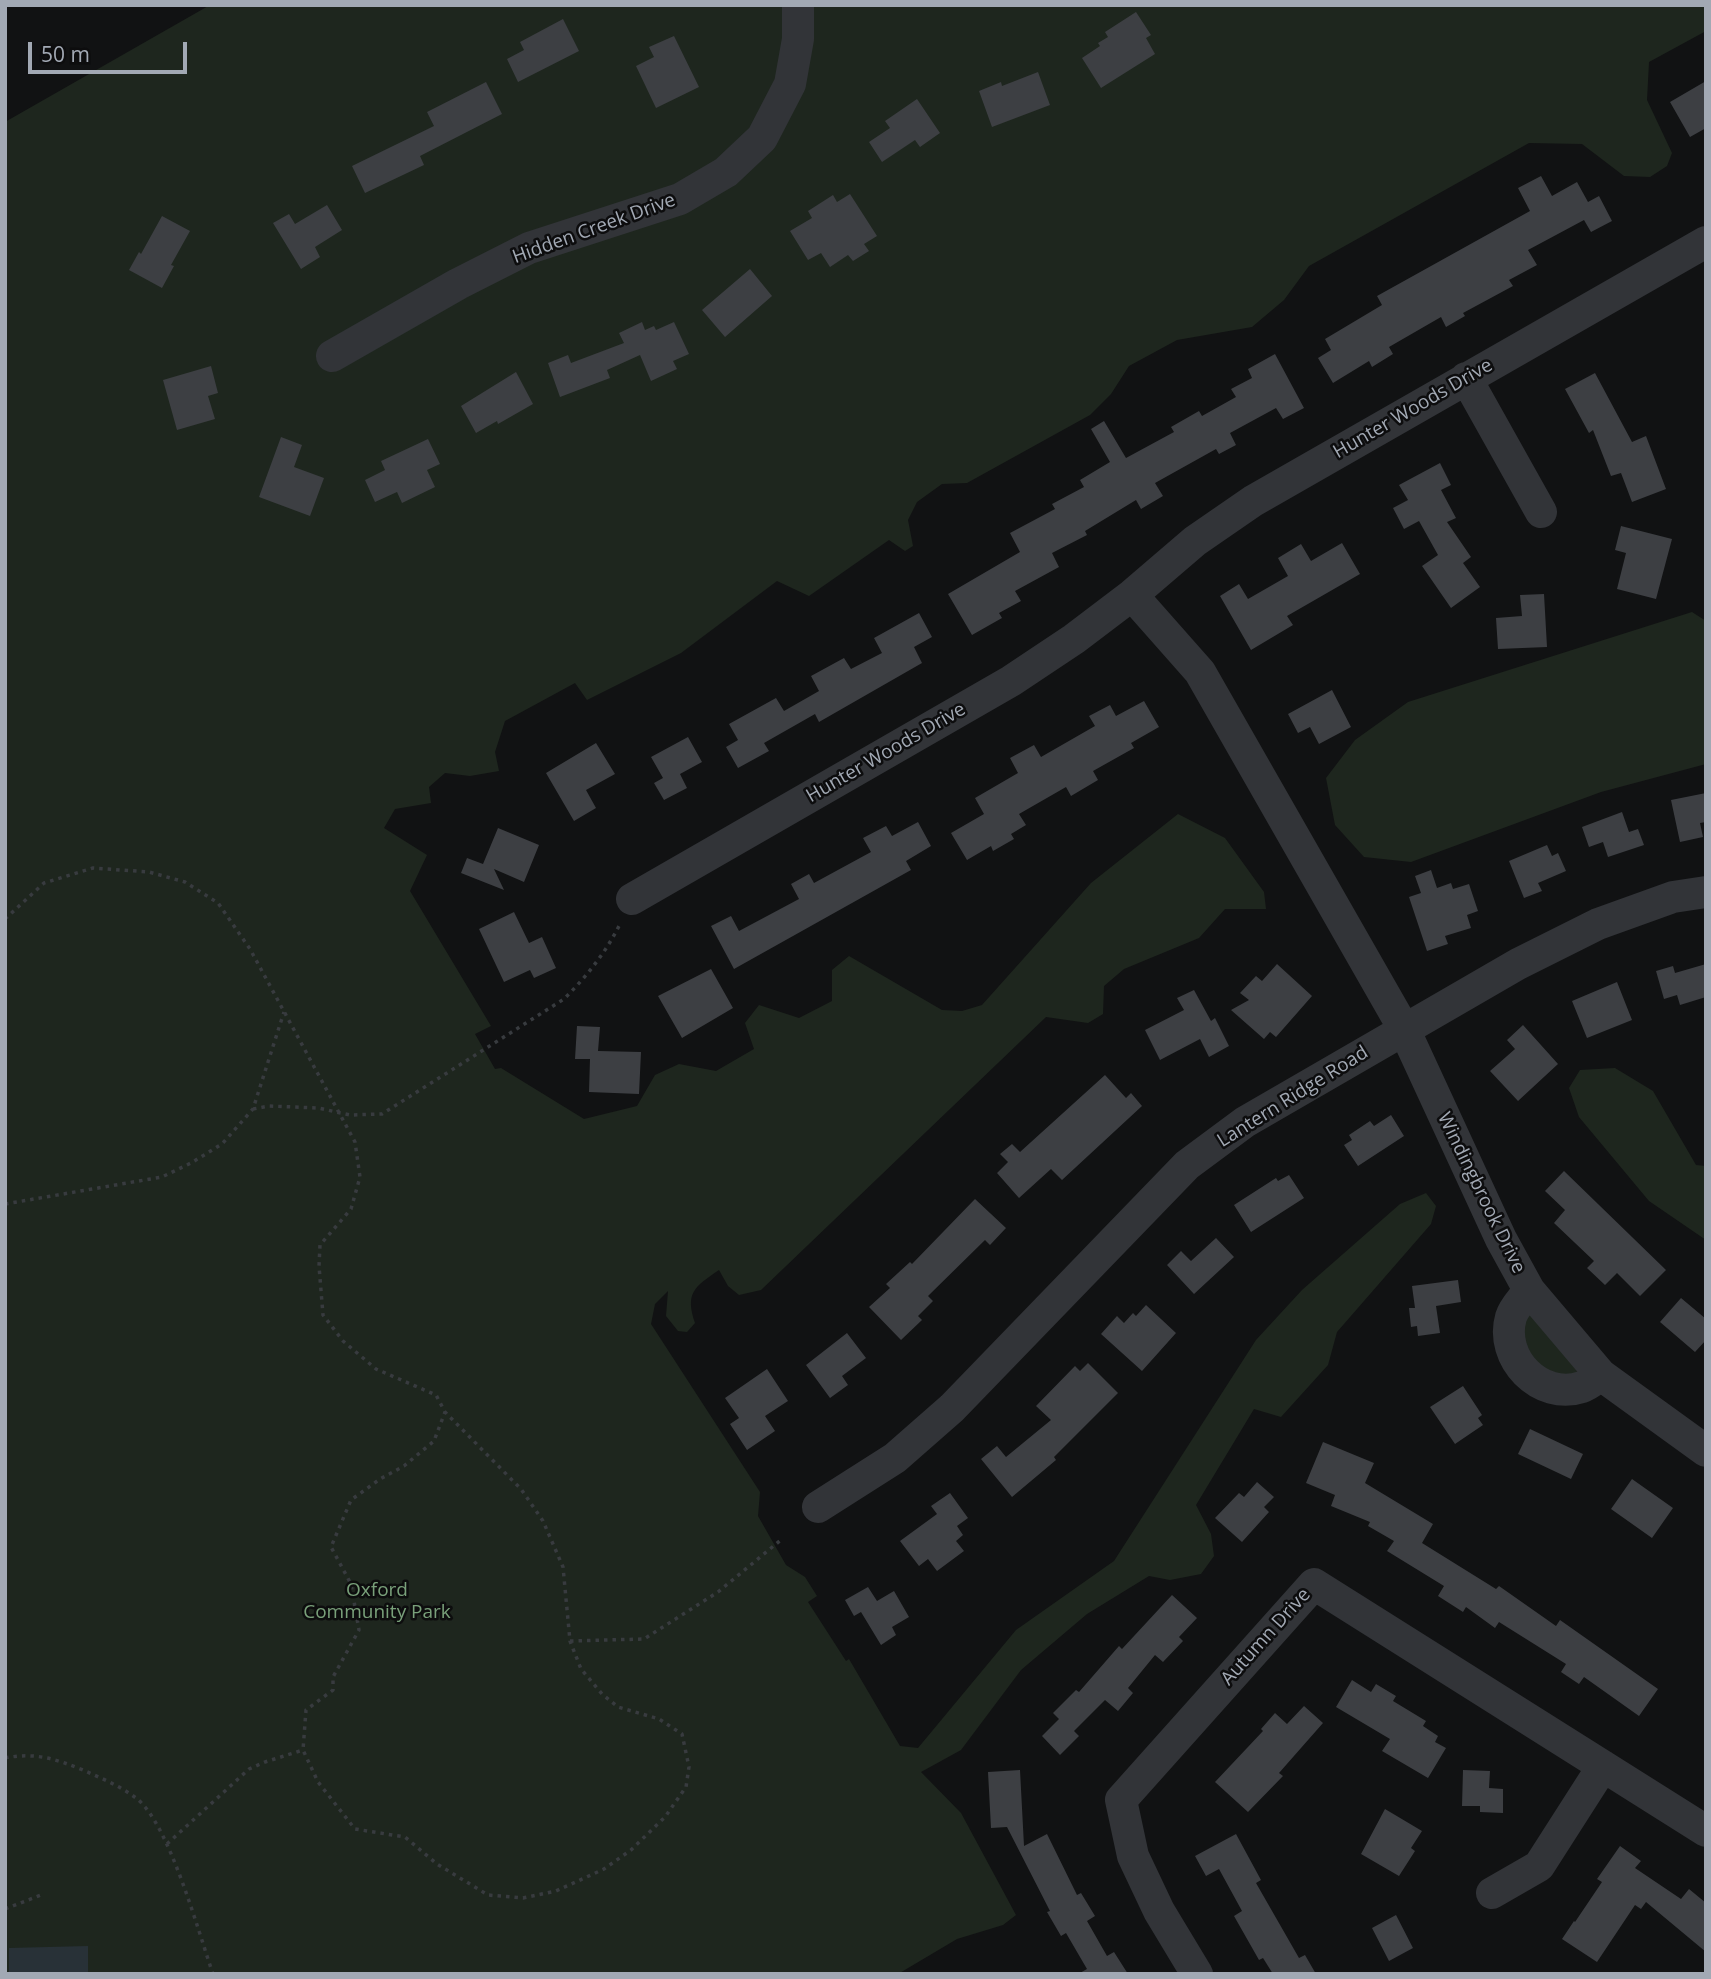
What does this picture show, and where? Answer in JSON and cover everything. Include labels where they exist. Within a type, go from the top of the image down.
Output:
[{"type":"street","name":"Hidden Creek Drive","points":[[332,356],[458,284],[529,248],[680,199],[726,172],[762,138],[790,84],[799,39],[798,5]]},
{"type":"street","name":"Hunter Woods Drive","points":[[632,899],[1010,681],[1074,639],[1195,541],[1253,501],[1706,242]]},
{"type":"street","points":[[1466,379],[1541,512]]},
{"type":"street","points":[[1132,594],[1200,672],[1404,1029]]},
{"type":"street","name":"Lantern Ridge Road","points":[[818,1507],[895,1458],[952,1408],[1187,1166],[1245,1122],[1518,964],[1598,924],[1673,897],[1706,892]]},
{"type":"street","name":"Windingbrook Drive","points":[[1404,1029],[1501,1239],[1530,1290],[1601,1376],[1706,1451]]},
{"type":"street","points":[[1530,1290],[1511,1314],[1508,1335],[1515,1359],[1528,1376],[1545,1386],[1564,1390],[1582,1387],[1601,1376]]},
{"type":"street","name":"Autumn Drive","points":[[1196,1974],[1133,1856],[1121,1800],[1314,1584],[1706,1831]]},
{"type":"street","points":[[1492,1893],[1539,1866],[1603,1766]]},
{"type":"path","points":[[5,919],[44,883],[93,868],[149,872],[186,882],[218,903],[250,949],[355,1142],[360,1177],[351,1209],[320,1245],[323,1314],[337,1334],[376,1369],[436,1395],[445,1412],[521,1489],[543,1521],[564,1567],[570,1641],[581,1669],[602,1694],[618,1707],[659,1719],[682,1734],[689,1767],[686,1787],[665,1817],[631,1850],[604,1869],[556,1891],[523,1898],[488,1895],[437,1864],[405,1837],[355,1829],[318,1782],[303,1750],[306,1710],[333,1690],[333,1677],[359,1630],[351,1584],[331,1547],[335,1535],[351,1500],[404,1466],[434,1440],[445,1412]]},
{"type":"path","points":[[253,1110],[269,1106],[318,1108],[350,1115],[382,1114],[564,999],[584,979],[613,938],[632,899]]},
{"type":"path","points":[[5,1204],[162,1177],[222,1144],[253,1110],[284,1011]]},
{"type":"path","points":[[570,1641],[644,1639],[718,1592],[782,1539]]},
{"type":"path","points":[[167,1844],[249,1769],[303,1750]]},
{"type":"path","points":[[5,1758],[26,1754],[60,1760],[107,1780],[138,1799],[156,1821],[167,1844],[213,1974]]},
{"type":"path","points":[[5,1909],[41,1895]]},
{"type":"green space","name":"Oxford Community Park","points":[[210,5],[1706,5],[1706,31],[1649,62],[1647,100],[1672,153],[1667,166],[1650,177],[1624,176],[1582,144],[1529,143],[1309,266],[1284,300],[1252,327],[1177,340],[1129,366],[1111,394],[1090,415],[967,483],[942,484],[917,502],[908,520],[913,546],[905,551],[889,540],[809,596],[777,581],[681,653],[587,700],[575,683],[505,721],[495,752],[499,771],[470,776],[445,773],[429,787],[431,803],[395,809],[384,828],[427,855],[410,891],[491,1026],[475,1034],[495,1069],[501,1068],[584,1119],[637,1106],[655,1075],[679,1064],[716,1071],[754,1049],[745,1023],[759,1005],[799,1018],[832,1001],[832,970],[849,956],[942,1010],[962,1011],[982,1005],[1091,883],[1178,814],[1225,838],[1264,892],[1266,909],[1225,909],[1199,938],[1124,969],[1104,986],[1103,1014],[1088,1023],[1046,1017],[761,1290],[739,1295],[728,1286],[719,1270],[703,1281],[694,1292],[691,1304],[695,1323],[687,1332],[678,1331],[666,1316],[668,1291],[655,1304],[651,1324],[760,1492],[758,1516],[786,1565],[805,1577],[817,1596],[808,1602],[846,1661],[849,1659],[900,1746],[918,1748],[1016,1630],[1114,1561],[1256,1340],[1302,1290],[1400,1204],[1426,1193],[1436,1206],[1431,1224],[1337,1332],[1328,1365],[1281,1417],[1254,1409],[1196,1505],[1211,1534],[1214,1556],[1201,1574],[1170,1580],[1149,1576],[1087,1614],[1021,1670],[961,1750],[921,1772],[961,1813],[1016,1915],[1003,1925],[957,1939],[898,1974],[5,1974],[5,122]]},
{"type":"green space","points":[[1692,612],[1706,621],[1706,764],[1601,792],[1411,862],[1364,857],[1335,825],[1326,778],[1355,740],[1408,702]]},
{"type":"green space","points":[[1615,1068],[1653,1091],[1696,1165],[1706,1166],[1706,1240],[1649,1201],[1579,1117],[1569,1088],[1580,1070]]},
{"type":"green space","points":[[1526,1315],[1532,1315],[1576,1367],[1577,1372],[1567,1381],[1525,1358],[1520,1320]]},
{"type":"shaded area","points":[[88,1946],[88,1974],[9,1974],[9,1948]]},
{"type":"building","points":[[1136,12],[1151,35],[1146,38],[1155,54],[1101,88],[1082,58],[1108,37],[1105,32]]},
{"type":"building","points":[[563,19],[579,51],[518,82],[507,59],[524,50],[520,42]]},
{"type":"building","points":[[674,36],[699,87],[656,108],[636,66],[654,57],[649,47]]},
{"type":"building","points":[[1038,72],[1050,105],[992,127],[979,91],[1001,82],[1002,86]]},
{"type":"building","points":[[1706,81],[1706,128],[1690,137],[1670,102]]},
{"type":"building","points":[[486,82],[502,114],[420,156],[424,165],[365,193],[352,166],[434,126],[427,112]]},
{"type":"building","points":[[917,99],[940,133],[920,147],[915,140],[882,162],[869,142],[890,128],[885,121]]},
{"type":"building","points":[[1541,176],[1552,196],[1577,182],[1588,202],[1599,196],[1612,221],[1591,232],[1584,220],[1528,250],[1537,265],[1509,280],[1513,286],[1463,313],[1465,316],[1446,327],[1441,317],[1389,347],[1393,354],[1372,367],[1369,361],[1333,383],[1318,358],[1331,350],[1325,339],[1382,305],[1377,296],[1530,211],[1518,188]]},
{"type":"building","points":[[850,194],[877,236],[864,244],[869,251],[853,261],[848,255],[830,267],[821,253],[808,260],[790,231],[812,218],[808,211],[833,195],[837,202]]},
{"type":"building","points":[[327,205],[342,230],[315,247],[320,257],[301,269],[273,223],[289,214],[295,224]]},
{"type":"building","points":[[162,216],[190,231],[162,288],[129,270]]},
{"type":"building","points":[[750,269],[772,296],[725,337],[702,310]]},
{"type":"building","points":[[642,322],[645,330],[654,326],[656,330],[674,322],[689,354],[673,361],[677,369],[651,381],[640,355],[607,370],[610,378],[560,397],[548,363],[568,355],[571,363],[624,343],[619,333]]},
{"type":"building","points":[[1275,354],[1304,408],[1283,419],[1276,408],[1230,433],[1236,445],[1219,454],[1216,449],[1155,483],[1163,496],[1141,509],[1136,500],[1085,531],[1087,535],[1052,553],[1059,567],[1015,591],[1021,601],[999,613],[1002,618],[972,635],[948,594],[1020,552],[1010,533],[1055,509],[1052,504],[1084,487],[1080,480],[1110,462],[1091,429],[1104,421],[1126,458],[1174,432],[1171,427],[1199,411],[1202,416],[1236,397],[1231,389],[1252,378],[1248,369]]},
{"type":"building","points":[[211,366],[218,393],[208,396],[215,419],[177,430],[163,380]]},
{"type":"building","points":[[516,372],[533,404],[476,433],[461,406]]},
{"type":"building","points":[[1595,373],[1632,442],[1646,436],[1666,489],[1632,502],[1621,473],[1611,476],[1593,430],[1589,433],[1565,389]]},
{"type":"building","points":[[281,437],[302,445],[294,467],[324,478],[310,516],[259,497]]},
{"type":"building","points":[[428,439],[440,464],[427,470],[435,487],[402,503],[397,492],[375,502],[365,480],[385,470],[381,461]]},
{"type":"building","points":[[1440,463],[1451,485],[1441,490],[1456,518],[1447,522],[1471,557],[1463,563],[1480,587],[1451,608],[1422,566],[1438,555],[1419,521],[1404,529],[1393,508],[1408,500],[1399,485]]},
{"type":"building","points":[[1621,526],[1672,539],[1656,599],[1617,589],[1626,553],[1615,550]]},
{"type":"building","points":[[1342,543],[1360,574],[1287,616],[1293,625],[1251,650],[1220,596],[1239,584],[1248,599],[1288,576],[1278,558],[1301,544],[1311,561]]},
{"type":"building","points":[[1544,594],[1547,647],[1498,649],[1496,618],[1522,616],[1520,595]]},
{"type":"building","points":[[919,613],[932,637],[914,647],[922,663],[819,722],[815,714],[764,743],[769,751],[738,768],[726,747],[738,740],[729,724],[776,698],[784,711],[819,691],[811,676],[844,658],[851,669],[882,653],[874,638]]},
{"type":"building","points":[[1332,690],[1351,727],[1319,744],[1310,727],[1298,733],[1288,714]]},
{"type":"building","points":[[1144,701],[1159,727],[1131,743],[1134,748],[1093,771],[1098,780],[1071,796],[1066,787],[1019,814],[1026,825],[1011,834],[1014,839],[993,851],[991,846],[967,860],[951,833],[984,814],[975,798],[1018,773],[1010,758],[1034,745],[1041,757],[1095,726],[1089,716],[1110,705],[1116,716]]},
{"type":"building","points":[[688,737],[702,762],[680,774],[687,788],[664,800],[654,783],[663,778],[651,757]]},
{"type":"building","points":[[596,743],[615,774],[586,790],[596,808],[574,821],[546,773]]},
{"type":"building","points":[[1706,793],[1706,822],[1700,823],[1703,837],[1680,842],[1671,800]]},
{"type":"building","points":[[1622,812],[1629,832],[1638,829],[1644,845],[1608,857],[1603,842],[1589,847],[1582,827]]},
{"type":"building","points":[[918,822],[931,846],[906,861],[911,870],[734,969],[711,926],[731,916],[739,931],[799,899],[791,884],[809,874],[814,883],[871,852],[863,838],[886,826],[892,836]]},
{"type":"building","points":[[498,828],[539,845],[524,882],[494,869],[504,890],[461,873],[467,858],[483,864]]},
{"type":"building","points":[[1547,845],[1552,856],[1558,853],[1566,871],[1538,883],[1542,891],[1524,898],[1509,861]]},
{"type":"building","points":[[1431,870],[1437,888],[1451,883],[1453,889],[1469,884],[1478,911],[1467,915],[1471,928],[1445,936],[1448,944],[1427,951],[1409,897],[1421,893],[1415,876]]},
{"type":"building","points":[[514,912],[529,943],[542,937],[556,968],[534,978],[530,970],[504,982],[479,929]]},
{"type":"building","points":[[1277,964],[1312,996],[1276,1037],[1270,1032],[1264,1039],[1231,1010],[1249,1000],[1240,993],[1256,976],[1262,981]]},
{"type":"building","points":[[1706,964],[1706,997],[1680,1005],[1677,995],[1664,999],[1656,971],[1673,966],[1675,973]]},
{"type":"building","points":[[711,969],[733,1008],[682,1038],[658,996]]},
{"type":"building","points":[[1617,982],[1632,1020],[1587,1038],[1572,1001]]},
{"type":"building","points":[[1194,990],[1211,1021],[1215,1018],[1229,1046],[1209,1057],[1200,1039],[1160,1060],[1145,1030],[1184,1010],[1177,998]]},
{"type":"building","points":[[1523,1025],[1558,1064],[1518,1101],[1490,1071],[1515,1049],[1507,1040]]},
{"type":"building","points":[[577,1026],[600,1027],[598,1051],[641,1052],[639,1094],[589,1092],[590,1059],[575,1059]]},
{"type":"building","points":[[1105,1075],[1126,1098],[1131,1093],[1142,1106],[1062,1180],[1051,1169],[1019,1198],[997,1173],[1008,1162],[1000,1154],[1012,1144],[1020,1152]]},
{"type":"building","points":[[1391,1115],[1404,1136],[1358,1166],[1344,1145],[1352,1140],[1349,1135],[1370,1121],[1374,1126]]},
{"type":"building","points":[[1564,1171],[1666,1270],[1640,1296],[1617,1273],[1605,1285],[1587,1268],[1594,1261],[1554,1223],[1565,1210],[1545,1191]]},
{"type":"building","points":[[1289,1175],[1304,1198],[1251,1232],[1234,1205],[1276,1178],[1278,1181]]},
{"type":"building","points":[[975,1199],[1006,1228],[990,1245],[985,1240],[928,1296],[933,1301],[918,1316],[922,1320],[901,1340],[869,1307],[890,1288],[886,1284],[910,1262],[912,1264]]},
{"type":"building","points":[[1216,1238],[1234,1257],[1194,1294],[1167,1265],[1181,1251],[1191,1261]]},
{"type":"building","points":[[1458,1280],[1461,1302],[1436,1306],[1440,1333],[1418,1336],[1417,1326],[1411,1327],[1409,1308],[1415,1308],[1412,1286]]},
{"type":"building","points":[[1681,1298],[1706,1319],[1706,1340],[1695,1352],[1660,1322]]},
{"type":"building","points":[[1146,1305],[1176,1333],[1142,1371],[1101,1334],[1117,1316],[1124,1323],[1133,1313],[1136,1316]]},
{"type":"building","points":[[847,1333],[866,1358],[842,1376],[848,1385],[830,1398],[806,1365]]},
{"type":"building","points":[[1088,1363],[1118,1393],[1054,1457],[1056,1460],[1012,1497],[981,1459],[997,1446],[1006,1457],[1051,1420],[1036,1406],[1075,1366],[1080,1371]]},
{"type":"building","points":[[767,1369],[788,1401],[765,1416],[775,1431],[747,1450],[730,1424],[739,1418],[725,1398]]},
{"type":"building","points":[[1463,1386],[1482,1415],[1478,1418],[1483,1425],[1455,1444],[1430,1407]]},
{"type":"building","points":[[1530,1429],[1583,1454],[1571,1479],[1518,1454]]},
{"type":"building","points":[[1323,1442],[1374,1463],[1365,1483],[1433,1524],[1422,1543],[1496,1589],[1499,1586],[1556,1626],[1560,1620],[1658,1689],[1639,1716],[1584,1677],[1579,1684],[1561,1672],[1566,1664],[1499,1622],[1495,1628],[1466,1607],[1463,1612],[1438,1596],[1444,1586],[1387,1551],[1394,1541],[1368,1526],[1370,1522],[1331,1506],[1335,1495],[1306,1483]]},
{"type":"building","points":[[1632,1479],[1673,1508],[1652,1538],[1611,1509]]},
{"type":"building","points":[[1257,1482],[1274,1497],[1264,1507],[1269,1512],[1242,1542],[1215,1518],[1239,1493],[1244,1497]]},
{"type":"building","points":[[950,1493],[968,1518],[957,1526],[963,1535],[956,1541],[964,1551],[937,1571],[928,1559],[919,1566],[900,1541],[937,1514],[931,1506]]},
{"type":"building","points":[[868,1587],[877,1601],[894,1591],[909,1617],[892,1627],[896,1635],[881,1645],[861,1612],[854,1616],[845,1600]]},
{"type":"building","points":[[1172,1595],[1197,1618],[1179,1637],[1183,1641],[1163,1662],[1155,1655],[1128,1688],[1133,1693],[1118,1711],[1105,1700],[1074,1731],[1079,1736],[1060,1755],[1042,1736],[1059,1719],[1053,1713],[1076,1690],[1079,1692],[1119,1646],[1122,1649]]},
{"type":"building","points":[[1352,1680],[1371,1692],[1376,1684],[1396,1696],[1393,1701],[1426,1721],[1423,1726],[1438,1736],[1435,1742],[1446,1748],[1428,1778],[1382,1751],[1390,1739],[1336,1707]]},
{"type":"building","points":[[1304,1706],[1323,1723],[1279,1773],[1283,1776],[1248,1812],[1215,1782],[1263,1731],[1261,1729],[1275,1713],[1287,1724]]},
{"type":"building","points":[[1020,1770],[1024,1846],[1047,1834],[1077,1895],[1081,1893],[1095,1916],[1087,1921],[1107,1956],[1114,1952],[1128,1974],[1078,1974],[1087,1969],[1066,1933],[1061,1936],[1047,1912],[1050,1911],[1007,1827],[991,1828],[988,1772]]},
{"type":"building","points":[[1463,1770],[1490,1771],[1489,1788],[1503,1789],[1503,1813],[1480,1812],[1480,1806],[1462,1806]]},
{"type":"building","points":[[1385,1809],[1422,1831],[1411,1848],[1415,1851],[1399,1876],[1361,1854]]},
{"type":"building","points":[[1236,1834],[1261,1880],[1256,1883],[1299,1958],[1305,1955],[1316,1974],[1273,1974],[1263,1958],[1259,1960],[1234,1916],[1242,1911],[1219,1869],[1206,1876],[1195,1856]]},
{"type":"building","points":[[1620,1846],[1641,1861],[1635,1868],[1681,1899],[1689,1889],[1706,1903],[1706,1952],[1646,1902],[1641,1909],[1635,1905],[1597,1962],[1562,1939],[1602,1882],[1597,1879]]},
{"type":"building","points":[[1396,1915],[1413,1948],[1389,1961],[1372,1928]]}]
